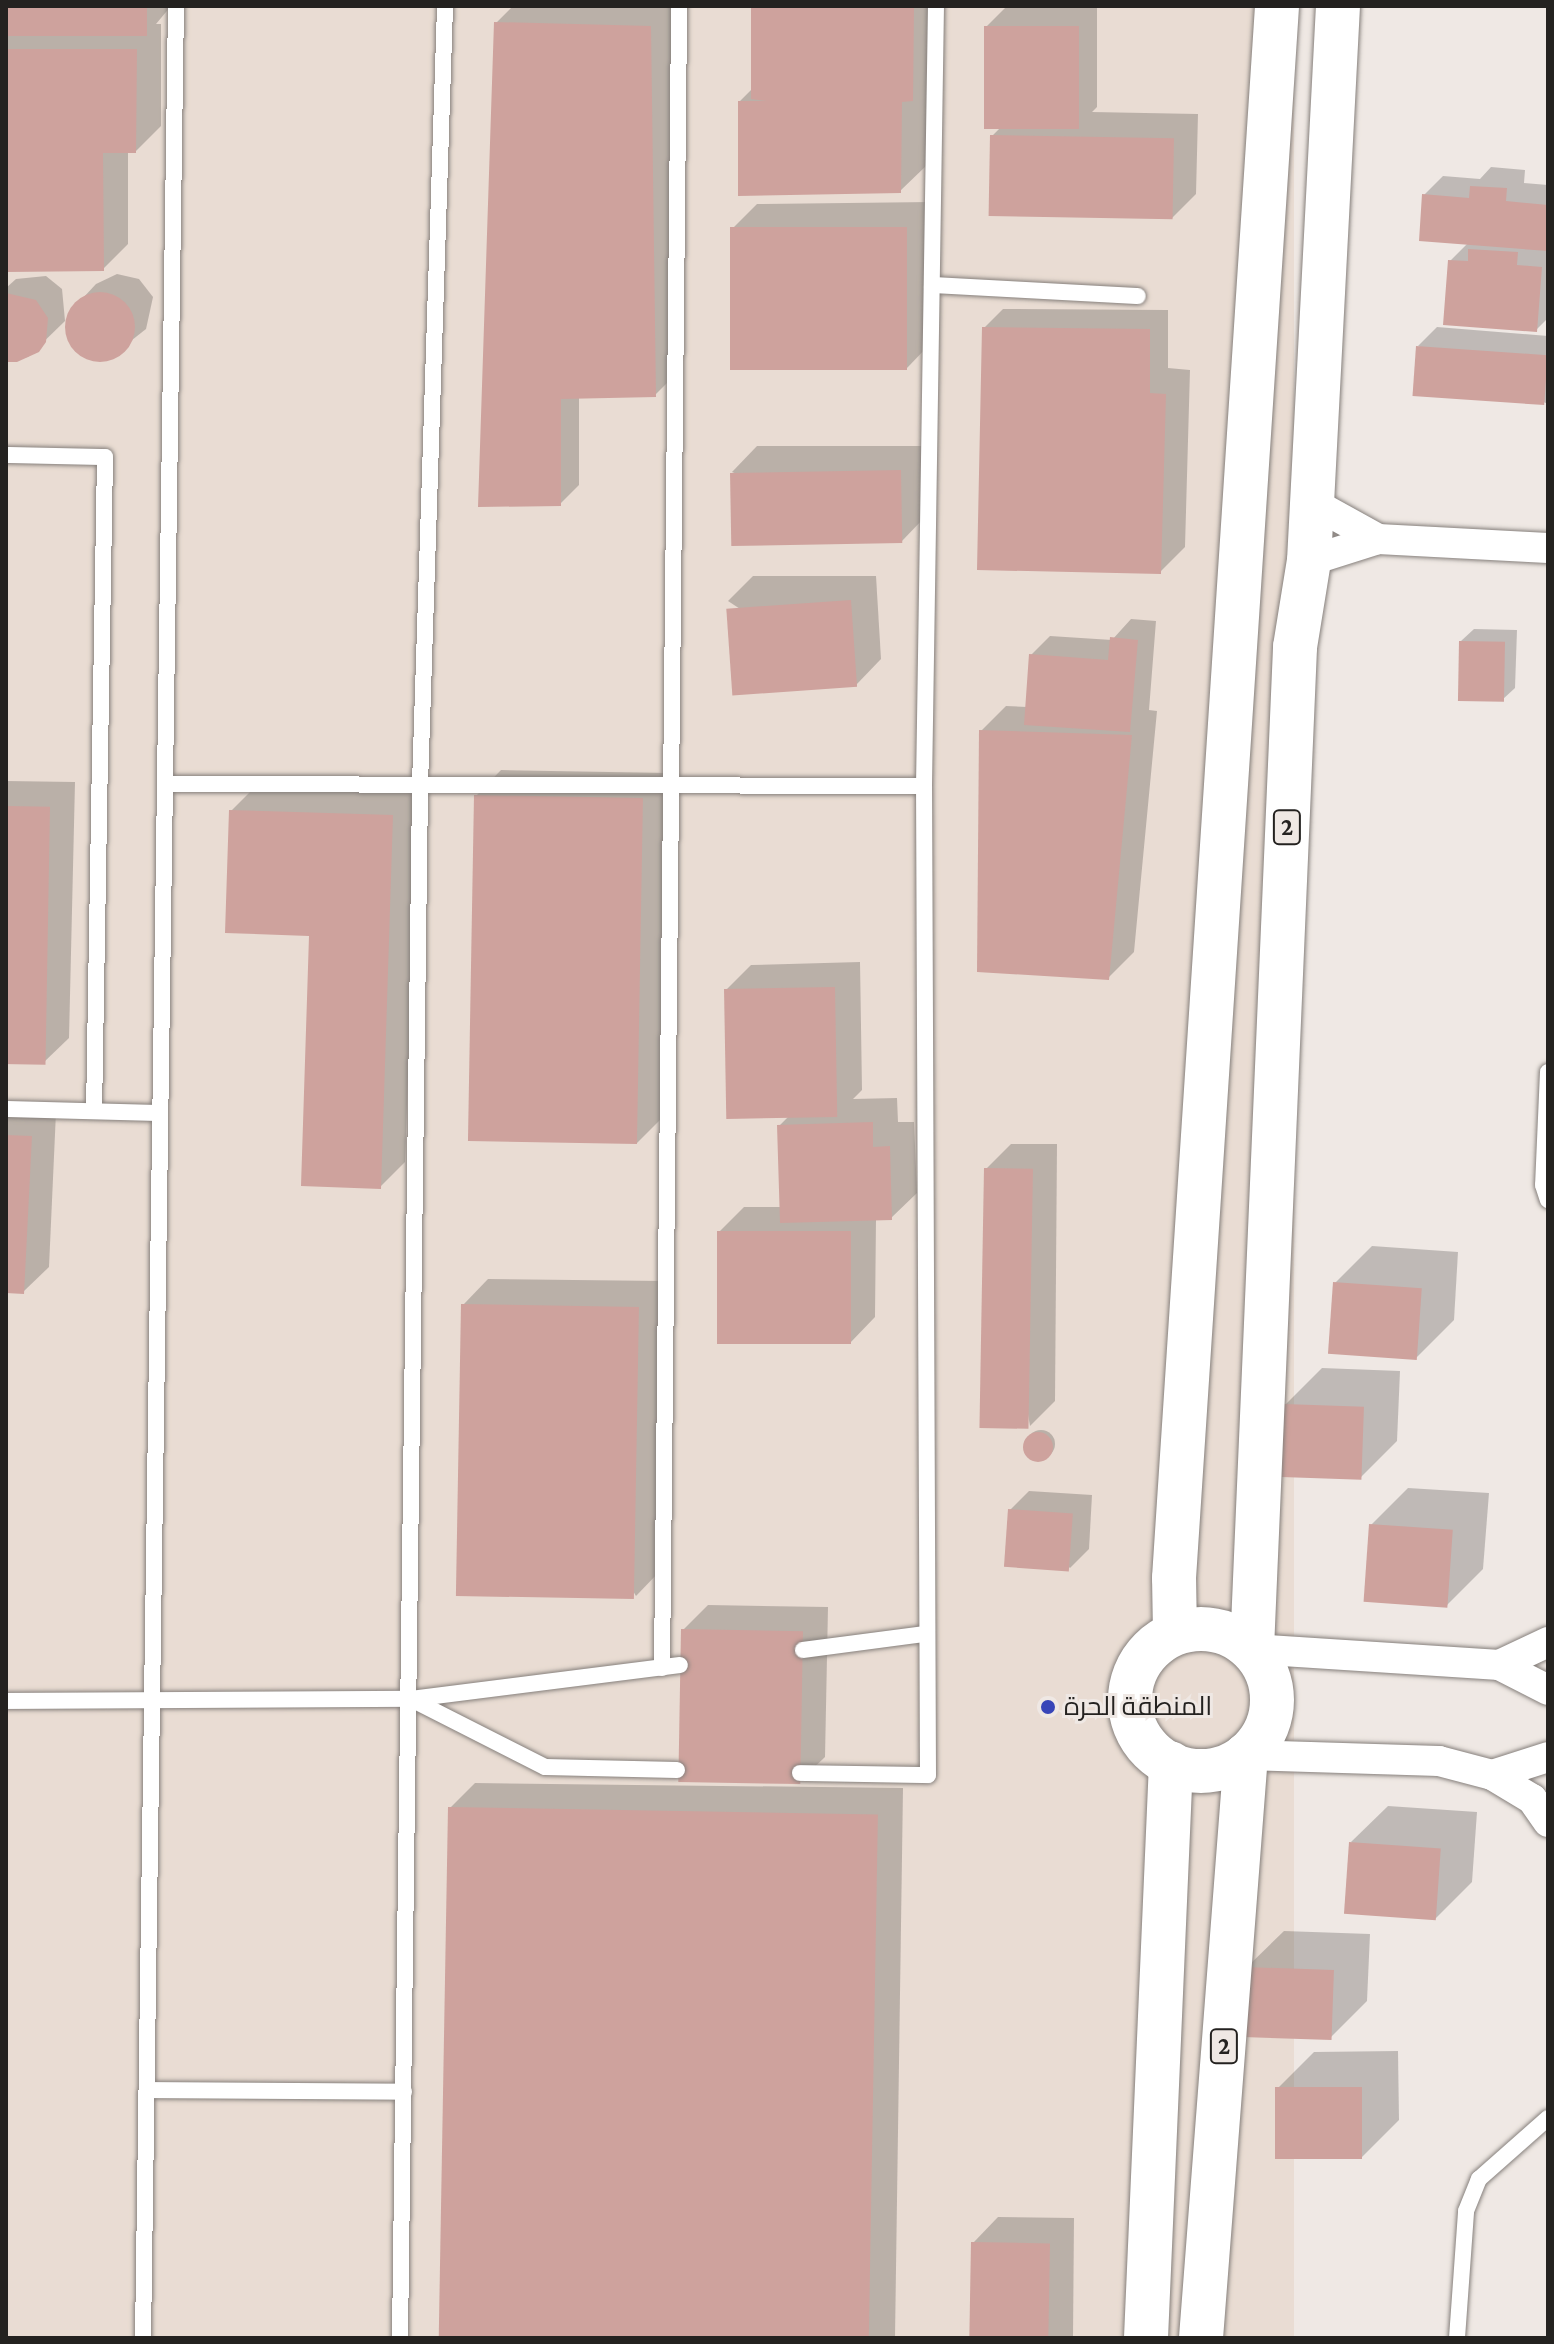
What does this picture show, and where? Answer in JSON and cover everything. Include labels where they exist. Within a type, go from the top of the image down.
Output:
[{"type":"main road","points":[[1175,1633],[1176,1546],[1277,6]]},
{"type":"main road","name":"2","points":[[1252,1649],[1295,647],[1309,561],[1338,6]]},
{"type":"main road","points":[[1202,1628],[1229,1634],[1252,1649],[1267,1672],[1273,1694],[1271,1717],[1246,1755],[1223,1767],[1197,1771],[1171,1764],[1145,1742],[1130,1710],[1139,1663],[1154,1645],[1175,1633],[1202,1628]]},
{"type":"main road","name":"2","points":[[1201,2338],[1246,1755]]},
{"type":"main road","points":[[1146,2338],[1171,1764]]},
{"type":"street","points":[[1311,502],[1378,539]]},
{"type":"street","points":[[1309,561],[1378,539],[1548,548]]},
{"type":"street","points":[[1499,1665],[1548,1642]]},
{"type":"street","points":[[1252,1649],[1499,1665],[1548,1690]]},
{"type":"street","points":[[1246,1755],[1439,1761],[1492,1775],[1532,1799],[1548,1822]]},
{"type":"street","points":[[1492,1775],[1548,1757]]},
{"type":"lane","points":[[143,2338],[176,6]]},
{"type":"lane","points":[[400,2338],[411,1699],[420,785],[445,6]]},
{"type":"lane","points":[[662,1668],[679,6]]},
{"type":"lane","points":[[800,1773],[928,1775],[925,1634],[924,786],[936,6]]},
{"type":"lane","points":[[932,285],[1138,296]]},
{"type":"lane","points":[[6,455],[105,457],[94,1111]]},
{"type":"lane","points":[[165,784],[924,786]]},
{"type":"lane","points":[[1548,1072],[1543,1185],[1548,1200]]},
{"type":"lane","points":[[6,1109],[159,1113]]},
{"type":"lane","points":[[803,1650],[925,1634]]},
{"type":"lane","points":[[6,1701],[411,1699],[680,1665]]},
{"type":"lane","points":[[411,1699],[545,1767],[677,1770]]},
{"type":"lane","points":[[147,2090],[404,2092]]},
{"type":"lane","points":[[1457,2338],[1466,2211],[1479,2179],[1548,2118]]},
{"type":"shaded area","points":[[6,6],[1294,6],[1294,2338],[6,2338]]},
{"type":"building","points":[[6,6],[147,6],[147,36],[6,36]]},
{"type":"building","points":[[751,6],[914,6],[913,101],[902,102],[901,193],[738,196],[738,101],[767,101],[751,99]]},
{"type":"building","points":[[494,22],[651,26],[656,397],[561,399],[561,506],[478,507]]},
{"type":"building","points":[[984,26],[1079,26],[1079,129],[984,129]]},
{"type":"building","points":[[6,49],[137,49],[136,153],[103,153],[104,271],[6,272]]},
{"type":"building","points":[[990,135],[1174,138],[1173,219],[989,216]]},
{"type":"building","points":[[1470,186],[1507,188],[1506,201],[1548,205],[1548,251],[1419,241],[1422,194],[1469,198]]},
{"type":"building","points":[[730,227],[907,227],[907,370],[730,370]]},
{"type":"building","points":[[1468,249],[1518,252],[1517,265],[1542,267],[1537,332],[1443,325],[1448,260],[1468,261]]},
{"type":"building","points":[[107,292],[129,307],[135,327],[133,341],[125,352],[114,360],[93,362],[75,352],[67,341],[65,320],[75,302],[86,294]]},
{"type":"building","points":[[6,293],[36,300],[48,318],[46,342],[39,352],[17,362],[6,362]]},
{"type":"building","points":[[982,327],[1150,329],[1150,393],[1166,394],[1161,574],[977,570]]},
{"type":"building","points":[[1416,346],[1548,355],[1544,405],[1413,396]]},
{"type":"building","points":[[901,470],[902,543],[731,546],[730,473]]},
{"type":"building","points":[[851,600],[857,687],[732,696],[726,609]]},
{"type":"building","points":[[1110,637],[1138,640],[1130,732],[1024,725],[1029,654],[1108,660]]},
{"type":"building","points":[[1459,641],[1505,642],[1504,702],[1458,701]]},
{"type":"building","points":[[979,730],[1132,735],[1109,980],[977,972]]},
{"type":"building","points":[[474,795],[643,798],[637,1144],[468,1141]]},
{"type":"building","points":[[6,806],[50,807],[45,1065],[6,1064]]},
{"type":"building","points":[[229,810],[393,815],[381,1189],[301,1186],[309,936],[225,933]]},
{"type":"building","points":[[835,987],[837,1117],[726,1119],[724,989]]},
{"type":"building","points":[[873,1122],[873,1147],[890,1146],[892,1220],[780,1223],[777,1125]]},
{"type":"building","points":[[6,1135],[32,1136],[24,1294],[6,1293]]},
{"type":"building","points":[[984,1168],[1033,1169],[1028,1429],[979,1428]]},
{"type":"building","points":[[717,1231],[851,1231],[851,1344],[717,1344]]},
{"type":"building","points":[[1333,1282],[1422,1288],[1417,1360],[1328,1354]]},
{"type":"building","points":[[461,1304],[639,1307],[634,1599],[456,1596]]},
{"type":"building","points":[[1284,1404],[1364,1407],[1361,1480],[1281,1477]]},
{"type":"building","points":[[1038,1432],[1049,1436],[1053,1447],[1049,1458],[1038,1462],[1027,1458],[1023,1447],[1027,1436]]},
{"type":"building","points":[[1008,1509],[1073,1514],[1069,1571],[1004,1567]]},
{"type":"building","points":[[1369,1524],[1453,1530],[1447,1608],[1364,1602]]},
{"type":"building","points":[[681,1629],[803,1631],[800,1784],[678,1782]]},
{"type":"building","points":[[448,1807],[878,1815],[869,2338],[439,2338]]},
{"type":"building","points":[[1349,1842],[1441,1848],[1436,1920],[1344,1914]]},
{"type":"building","points":[[1245,1967],[1334,1970],[1332,2040],[1243,2037]]},
{"type":"building","points":[[1275,2087],[1362,2087],[1362,2159],[1275,2159]]},
{"type":"building","points":[[971,2242],[1050,2243],[1048,2338],[969,2338]]},
{"type":"place","name":"المنطقة الحرة","points":[[1048,1707]]}]
